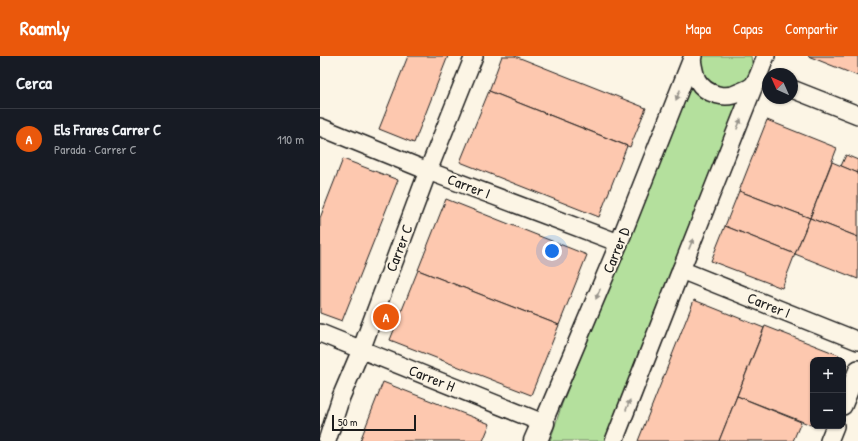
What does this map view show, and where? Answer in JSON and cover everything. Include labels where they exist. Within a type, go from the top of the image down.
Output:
[{"type":"street","name":"Carrer C","points":[[327,441],[341,397],[361,350],[428,171],[474,56]]},
{"type":"street","points":[[693,57],[694,70],[698,80],[705,89],[714,94],[725,96],[736,95],[745,90],[761,69]]},
{"type":"street","name":"Carrer D","points":[[539,435],[619,243],[693,57]]},
{"type":"street","points":[[614,441],[680,270],[761,69]]},
{"type":"street","points":[[798,91],[858,115]]},
{"type":"street","name":"Carrer I","points":[[320,127],[428,171],[619,243]]},
{"type":"street","name":"Carrer I","points":[[680,270],[858,341]]},
{"type":"street","name":"Carrer H","points":[[320,333],[361,350],[539,435]]},
{"type":"street","points":[[846,399],[858,369]]},
{"type":"street","points":[[829,441],[834,429]]},
{"type":"green space","points":[[700,56],[751,56],[752,64],[749,76],[744,82],[731,89],[714,87],[702,74]]},
{"type":"green space","points":[[690,83],[738,103],[605,441],[550,441],[562,404]]},
{"type":"building","points":[[408,56],[448,56],[414,143],[379,129]]},
{"type":"building","points":[[502,56],[515,56],[646,108],[630,147],[489,91]]},
{"type":"building","points":[[808,56],[858,56],[858,76]]},
{"type":"building","points":[[489,91],[627,146],[599,217],[460,162]]},
{"type":"building","points":[[767,120],[837,148],[810,218],[739,191]]},
{"type":"building","points":[[846,155],[858,160],[858,173],[841,166]]},
{"type":"building","points":[[343,159],[398,180],[342,321],[320,313],[320,218]]},
{"type":"building","points":[[832,162],[858,173],[858,237],[810,218]]},
{"type":"building","points":[[739,191],[810,218],[795,254],[725,226]]},
{"type":"building","points":[[446,199],[587,255],[559,325],[418,270]]},
{"type":"building","points":[[810,218],[858,237],[858,279],[795,254]]},
{"type":"building","points":[[725,226],[795,254],[782,288],[711,261]]},
{"type":"building","points":[[418,270],[559,325],[531,395],[390,340]]},
{"type":"building","points":[[694,300],[764,328],[719,441],[638,441]]},
{"type":"building","points":[[765,326],[839,355],[838,357],[810,357],[810,425],[737,396]]},
{"type":"building","points":[[383,382],[490,424],[483,441],[360,441]]},
{"type":"building","points":[[737,396],[801,422],[793,441],[719,441]]},
{"type":"place","name":"Els Frares Carrer C","points":[[386,317]]}]
